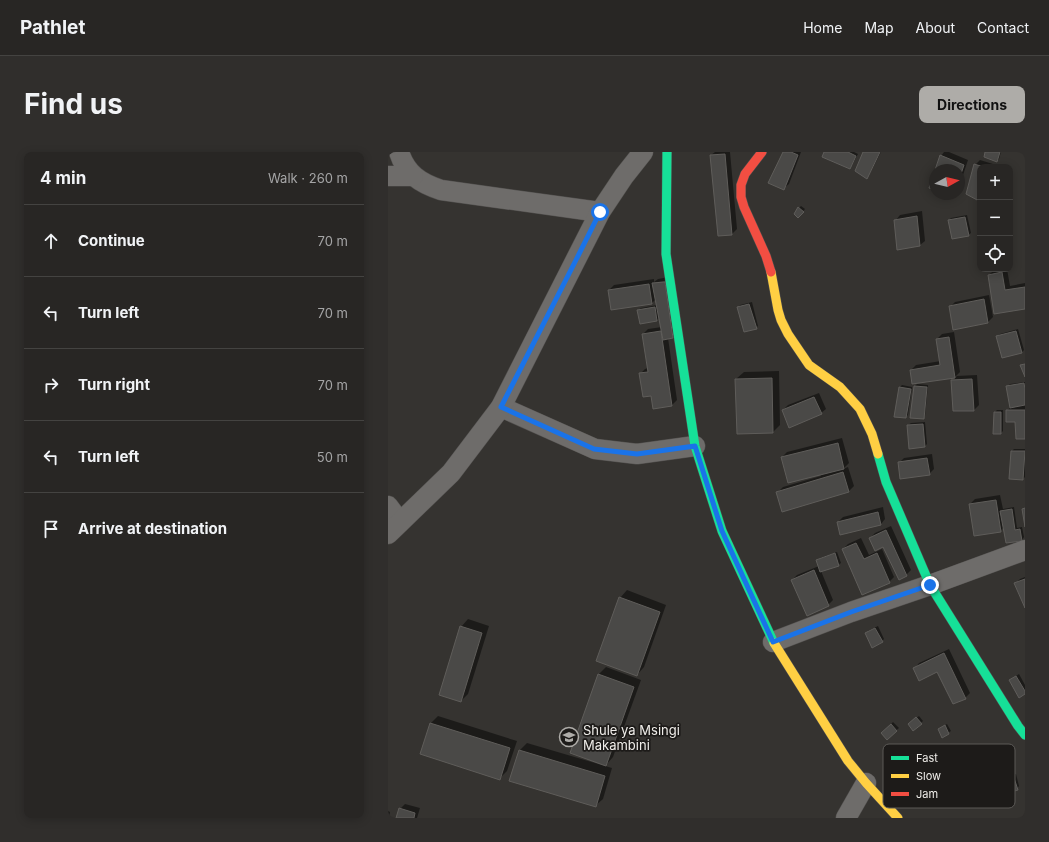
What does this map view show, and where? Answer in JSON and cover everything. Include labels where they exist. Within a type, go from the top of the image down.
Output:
[{"type":"street","points":[[399,152],[402,161],[414,176],[429,186],[441,190],[600,212]]},
{"type":"street","points":[[388,506],[394,528],[451,473],[501,407],[600,212],[624,176],[643,152]]},
{"type":"street","points":[[667,152],[666,254],[695,446],[722,531],[773,642],[848,761],[883,802]]},
{"type":"street","points":[[762,152],[745,174],[741,185],[741,197],[771,270],[781,320],[788,334],[809,365],[840,387],[860,409],[872,434],[886,482],[930,585],[1025,735]]},
{"type":"street","points":[[389,174],[414,176]]},
{"type":"street","points":[[501,407],[594,449],[637,454],[695,446]]},
{"type":"street","points":[[773,642],[851,612],[1025,550]]},
{"type":"street","points":[[846,818],[866,783]]},
{"type":"street","points":[[889,808],[898,818]]},
{"type":"building","points":[[783,152],[791,152],[798,155],[784,190],[768,183]]},
{"type":"building","points":[[824,152],[848,152],[856,156],[850,169],[822,157]]},
{"type":"building","points":[[863,152],[880,152],[867,179],[855,171]]},
{"type":"building","points":[[985,152],[1000,152],[997,162],[984,157]]},
{"type":"building","points":[[725,154],[732,235],[718,236],[710,155]]},
{"type":"building","points":[[940,155],[962,164],[937,164]]},
{"type":"building","points":[[974,164],[977,165],[977,200],[966,194]]},
{"type":"building","points":[[798,207],[804,212],[798,218],[794,214]]},
{"type":"building","points":[[917,216],[920,246],[897,250],[894,220]]},
{"type":"building","points":[[965,217],[969,236],[952,239],[948,220]]},
{"type":"building","points":[[1002,272],[1005,290],[1025,287],[1025,309],[994,314],[988,275]]},
{"type":"building","points":[[665,282],[673,338],[663,340],[652,283]]},
{"type":"building","points":[[649,284],[652,304],[611,310],[608,290]]},
{"type":"building","points":[[984,299],[988,323],[953,330],[949,306]]},
{"type":"building","points":[[749,304],[757,329],[744,332],[737,307]]},
{"type":"building","points":[[655,307],[657,321],[640,324],[637,310]]},
{"type":"building","points":[[661,331],[672,406],[653,409],[651,396],[643,397],[639,373],[648,372],[642,334]]},
{"type":"building","points":[[1016,331],[1022,353],[1002,358],[996,336]]},
{"type":"building","points":[[949,337],[955,378],[912,384],[910,370],[940,365],[936,339]]},
{"type":"building","points":[[1025,364],[1025,377],[1020,365]]},
{"type":"building","points":[[772,378],[773,433],[737,434],[735,379]]},
{"type":"building","points":[[972,379],[974,411],[953,411],[951,380]]},
{"type":"building","points":[[1024,383],[1025,405],[1010,408],[1006,386]]},
{"type":"building","points":[[914,386],[927,387],[924,419],[910,418]]},
{"type":"building","points":[[899,387],[911,389],[906,418],[894,417]]},
{"type":"building","points":[[814,397],[822,414],[789,428],[782,410]]},
{"type":"building","points":[[1006,410],[1025,410],[1025,439],[1016,439],[1015,422],[1006,422]]},
{"type":"building","points":[[994,412],[1001,412],[1001,434],[993,434]]},
{"type":"building","points":[[923,424],[925,447],[909,449],[907,425]]},
{"type":"building","points":[[838,443],[844,469],[788,483],[781,457]]},
{"type":"building","points":[[1011,451],[1025,451],[1023,480],[1009,479]]},
{"type":"building","points":[[927,458],[930,475],[900,479],[898,462]]},
{"type":"building","points":[[843,472],[849,492],[782,512],[776,492]]},
{"type":"building","points":[[996,500],[1001,532],[974,536],[969,504]]},
{"type":"building","points":[[1025,508],[1025,527],[1022,509]]},
{"type":"building","points":[[1012,509],[1015,530],[1020,529],[1022,541],[1006,543],[1000,511]]},
{"type":"building","points":[[878,512],[881,525],[840,535],[837,522]]},
{"type":"building","points":[[886,530],[907,576],[899,580],[883,547],[875,551],[869,538]]},
{"type":"building","points":[[856,543],[864,559],[877,553],[890,583],[862,595],[842,549]]},
{"type":"building","points":[[835,553],[839,566],[820,572],[816,560]]},
{"type":"building","points":[[814,570],[829,606],[807,616],[791,580]]},
{"type":"building","points":[[1025,579],[1025,608],[1014,583]]},
{"type":"building","points":[[619,597],[660,612],[637,676],[596,661]]},
{"type":"building","points":[[460,626],[482,633],[461,702],[439,695]]},
{"type":"building","points":[[875,628],[883,642],[872,648],[865,633]]},
{"type":"building","points":[[944,653],[966,699],[953,704],[937,672],[919,681],[913,668]]},
{"type":"building","points":[[598,674],[634,687],[606,766],[570,753]]},
{"type":"building","points":[[1016,676],[1025,691],[1025,694],[1019,698],[1009,680]]},
{"type":"building","points":[[916,717],[922,724],[913,731],[908,724]]},
{"type":"building","points":[[430,723],[510,748],[500,780],[420,754]]},
{"type":"building","points":[[891,724],[897,731],[887,740],[881,733]]},
{"type":"building","points":[[945,725],[949,734],[942,738],[938,729]]},
{"type":"building","points":[[519,750],[605,776],[596,807],[509,781]]},
{"type":"building","points":[[1015,781],[1018,790],[1015,791]]},
{"type":"building","points":[[399,808],[415,813],[414,818],[396,818]]},
{"type":"traffic: fast","points":[[667,152],[666,254],[695,446],[722,531],[774,643]]},
{"type":"traffic: fast","points":[[878,454],[886,482],[930,585],[1025,735]]},
{"type":"traffic: slow","points":[[771,272],[778,310],[788,334],[809,365],[840,387],[860,409],[872,434],[878,454]]},
{"type":"traffic: slow","points":[[774,643],[848,761],[883,802]]},
{"type":"traffic: slow","points":[[889,808],[898,818]]},
{"type":"traffic: jam","points":[[762,152],[745,174],[741,185],[741,197],[766,256],[771,272]]},
{"type":"place","name":"Shule ya Msingi Makambini","points":[[569,737]]},
{"type":"route","points":[[600,212],[501,407],[594,449],[637,454],[695,446],[722,531],[773,642],[851,612],[930,585]]}]
